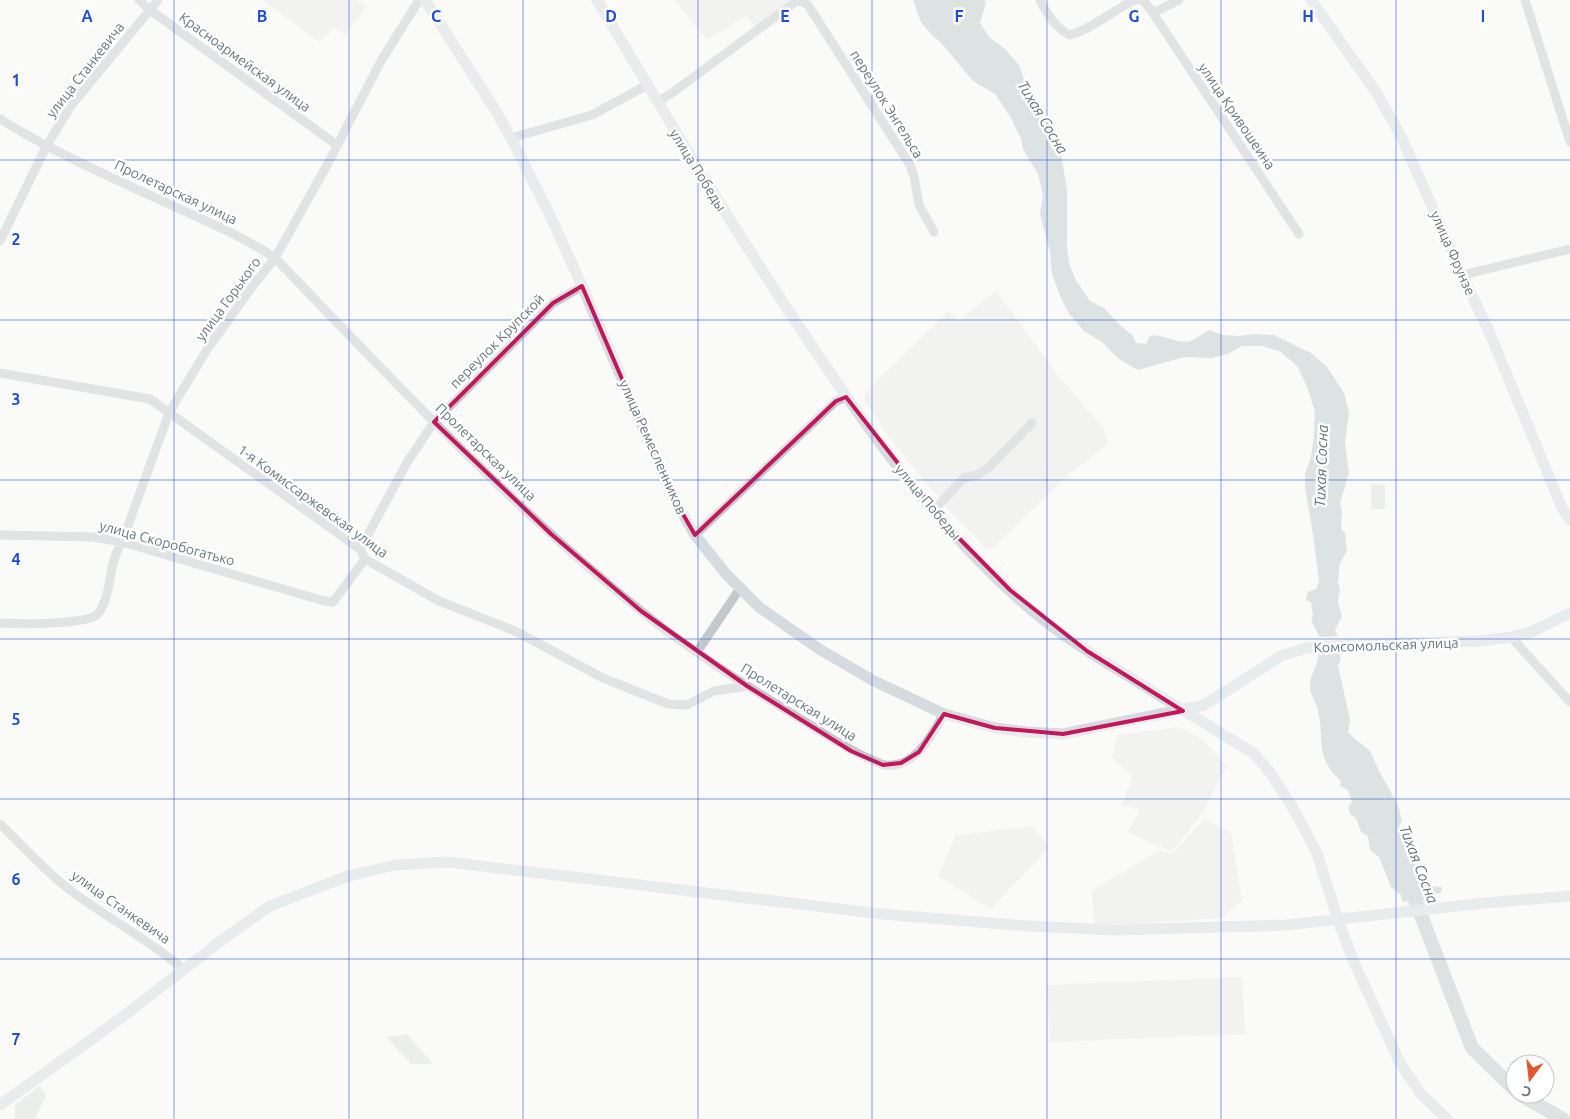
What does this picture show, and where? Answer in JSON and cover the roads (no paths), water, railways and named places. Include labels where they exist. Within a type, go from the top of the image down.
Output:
[{"type":"main road","name":"улица Ремесленников","points":[[425,0],[496,110],[548,211],[672,495],[696,535],[726,574],[759,607],[819,649],[874,681],[944,714],[995,728],[1063,734],[1183,711]]},
{"type":"main road","name":"улица Победы","points":[[597,0],[745,245],[846,397],[886,451],[934,510],[974,555],[1050,625],[1087,651],[1253,753],[1269,770],[1292,806],[1317,853],[1353,960],[1400,1061],[1421,1094],[1447,1119]]},
{"type":"main road","name":"улица Фрунзе","points":[[1311,0],[1376,92],[1401,136],[1488,330],[1562,508],[1570,520]]},
{"type":"main road","name":"Комсомольская улица","points":[[1183,711],[1204,706],[1281,656],[1306,648],[1359,644],[1481,641],[1531,632],[1570,613]]},
{"type":"main road","points":[[0,1105],[117,1021],[183,969],[270,906],[348,876],[395,865],[448,862],[882,914],[1027,926],[1116,930],[1286,925],[1485,903],[1570,896]]},
{"type":"street","name":"Красноармейская улица","points":[[139,0],[150,10],[337,145]]},
{"type":"street","name":"улица Станкевича","points":[[0,241],[47,145],[71,106],[158,0]]},
{"type":"street","name":"улица Горького","points":[[0,623],[49,623],[84,619],[98,614],[103,606],[115,552],[122,542],[169,414],[208,348],[252,286],[275,258],[326,167],[381,61],[419,0]]},
{"type":"street","points":[[657,102],[672,94],[799,0]]},
{"type":"street","name":"переулок Энгельса","points":[[799,0],[808,5],[910,164],[919,205],[934,232]]},
{"type":"street","points":[[1040,0],[1061,31],[1070,35],[1083,31],[1123,5],[1135,0]]},
{"type":"street","name":"улица Кривошеина","points":[[1139,0],[1144,2],[1153,13],[1299,234]]},
{"type":"street","points":[[1153,13],[1179,0]]},
{"type":"street","points":[[1525,0],[1566,110],[1570,142]]},
{"type":"street","points":[[511,138],[592,115],[647,85]]},
{"type":"street","name":"Пролетарская улица","points":[[0,119],[47,145],[221,228],[275,258],[434,422],[551,534],[641,612],[746,686],[851,751],[883,765],[901,764],[919,752],[944,714]]},
{"type":"street","points":[[1462,275],[1570,249]]},
{"type":"street","name":"переулок Крупской","points":[[360,550],[408,461],[434,422],[553,303],[582,286]]},
{"type":"street","name":"1-я Комиссаржевская улица","points":[[0,373],[150,399],[360,550],[365,559],[439,601],[515,632],[603,678],[668,704],[687,705],[714,691],[746,686]]},
{"type":"street","points":[[696,535],[836,401],[846,397]]},
{"type":"street","points":[[934,510],[964,478],[988,468],[1032,423]]},
{"type":"street","name":"улица Скоробогатько","points":[[0,535],[93,537],[122,542],[333,602],[365,559]]},
{"type":"street","points":[[696,652],[741,587]]},
{"type":"street","points":[[1511,637],[1570,702]]},
{"type":"street","name":"улица Станкевича","points":[[0,824],[68,889],[98,911],[163,952],[183,969]]},
{"type":"water","points":[[913,0],[984,0],[986,2],[980,23],[989,37],[1005,49],[1019,65],[1027,95],[1038,107],[1043,126],[1053,145],[1061,154],[1067,190],[1069,264],[1077,282],[1090,301],[1104,308],[1132,335],[1136,343],[1146,344],[1150,336],[1160,336],[1186,342],[1209,330],[1223,335],[1274,335],[1311,353],[1327,367],[1344,393],[1349,412],[1345,443],[1349,473],[1340,503],[1342,512],[1341,529],[1345,533],[1347,551],[1340,563],[1338,602],[1342,616],[1335,630],[1338,636],[1320,637],[1311,621],[1313,616],[1311,602],[1306,600],[1308,592],[1316,589],[1319,582],[1305,488],[1305,474],[1311,457],[1314,436],[1315,412],[1308,389],[1298,367],[1281,352],[1263,346],[1242,346],[1228,354],[1211,358],[1184,357],[1138,370],[1119,359],[1102,342],[1084,331],[1069,314],[1052,274],[1050,252],[1040,214],[1043,195],[1038,174],[1023,149],[1021,139],[1010,116],[995,94],[973,81],[943,45],[929,32],[921,22]]},
{"type":"water","points":[[1341,646],[1340,662],[1338,665],[1350,720],[1348,732],[1370,751],[1398,805],[1402,821],[1399,826],[1419,873],[1428,883],[1442,887],[1441,893],[1434,894],[1433,899],[1403,902],[1400,894],[1391,887],[1379,857],[1370,850],[1368,836],[1361,832],[1356,818],[1350,814],[1348,808],[1352,802],[1348,790],[1340,786],[1341,781],[1327,764],[1324,756],[1318,710],[1310,684],[1317,664],[1318,647]]},
{"type":"waterway","name":"Тихая Сосна","points":[[1409,884],[1472,1048],[1505,1080]]},
{"type":"waterway","name":"Тихая Сосна","points":[[1537,1104],[1563,1119]]}]
